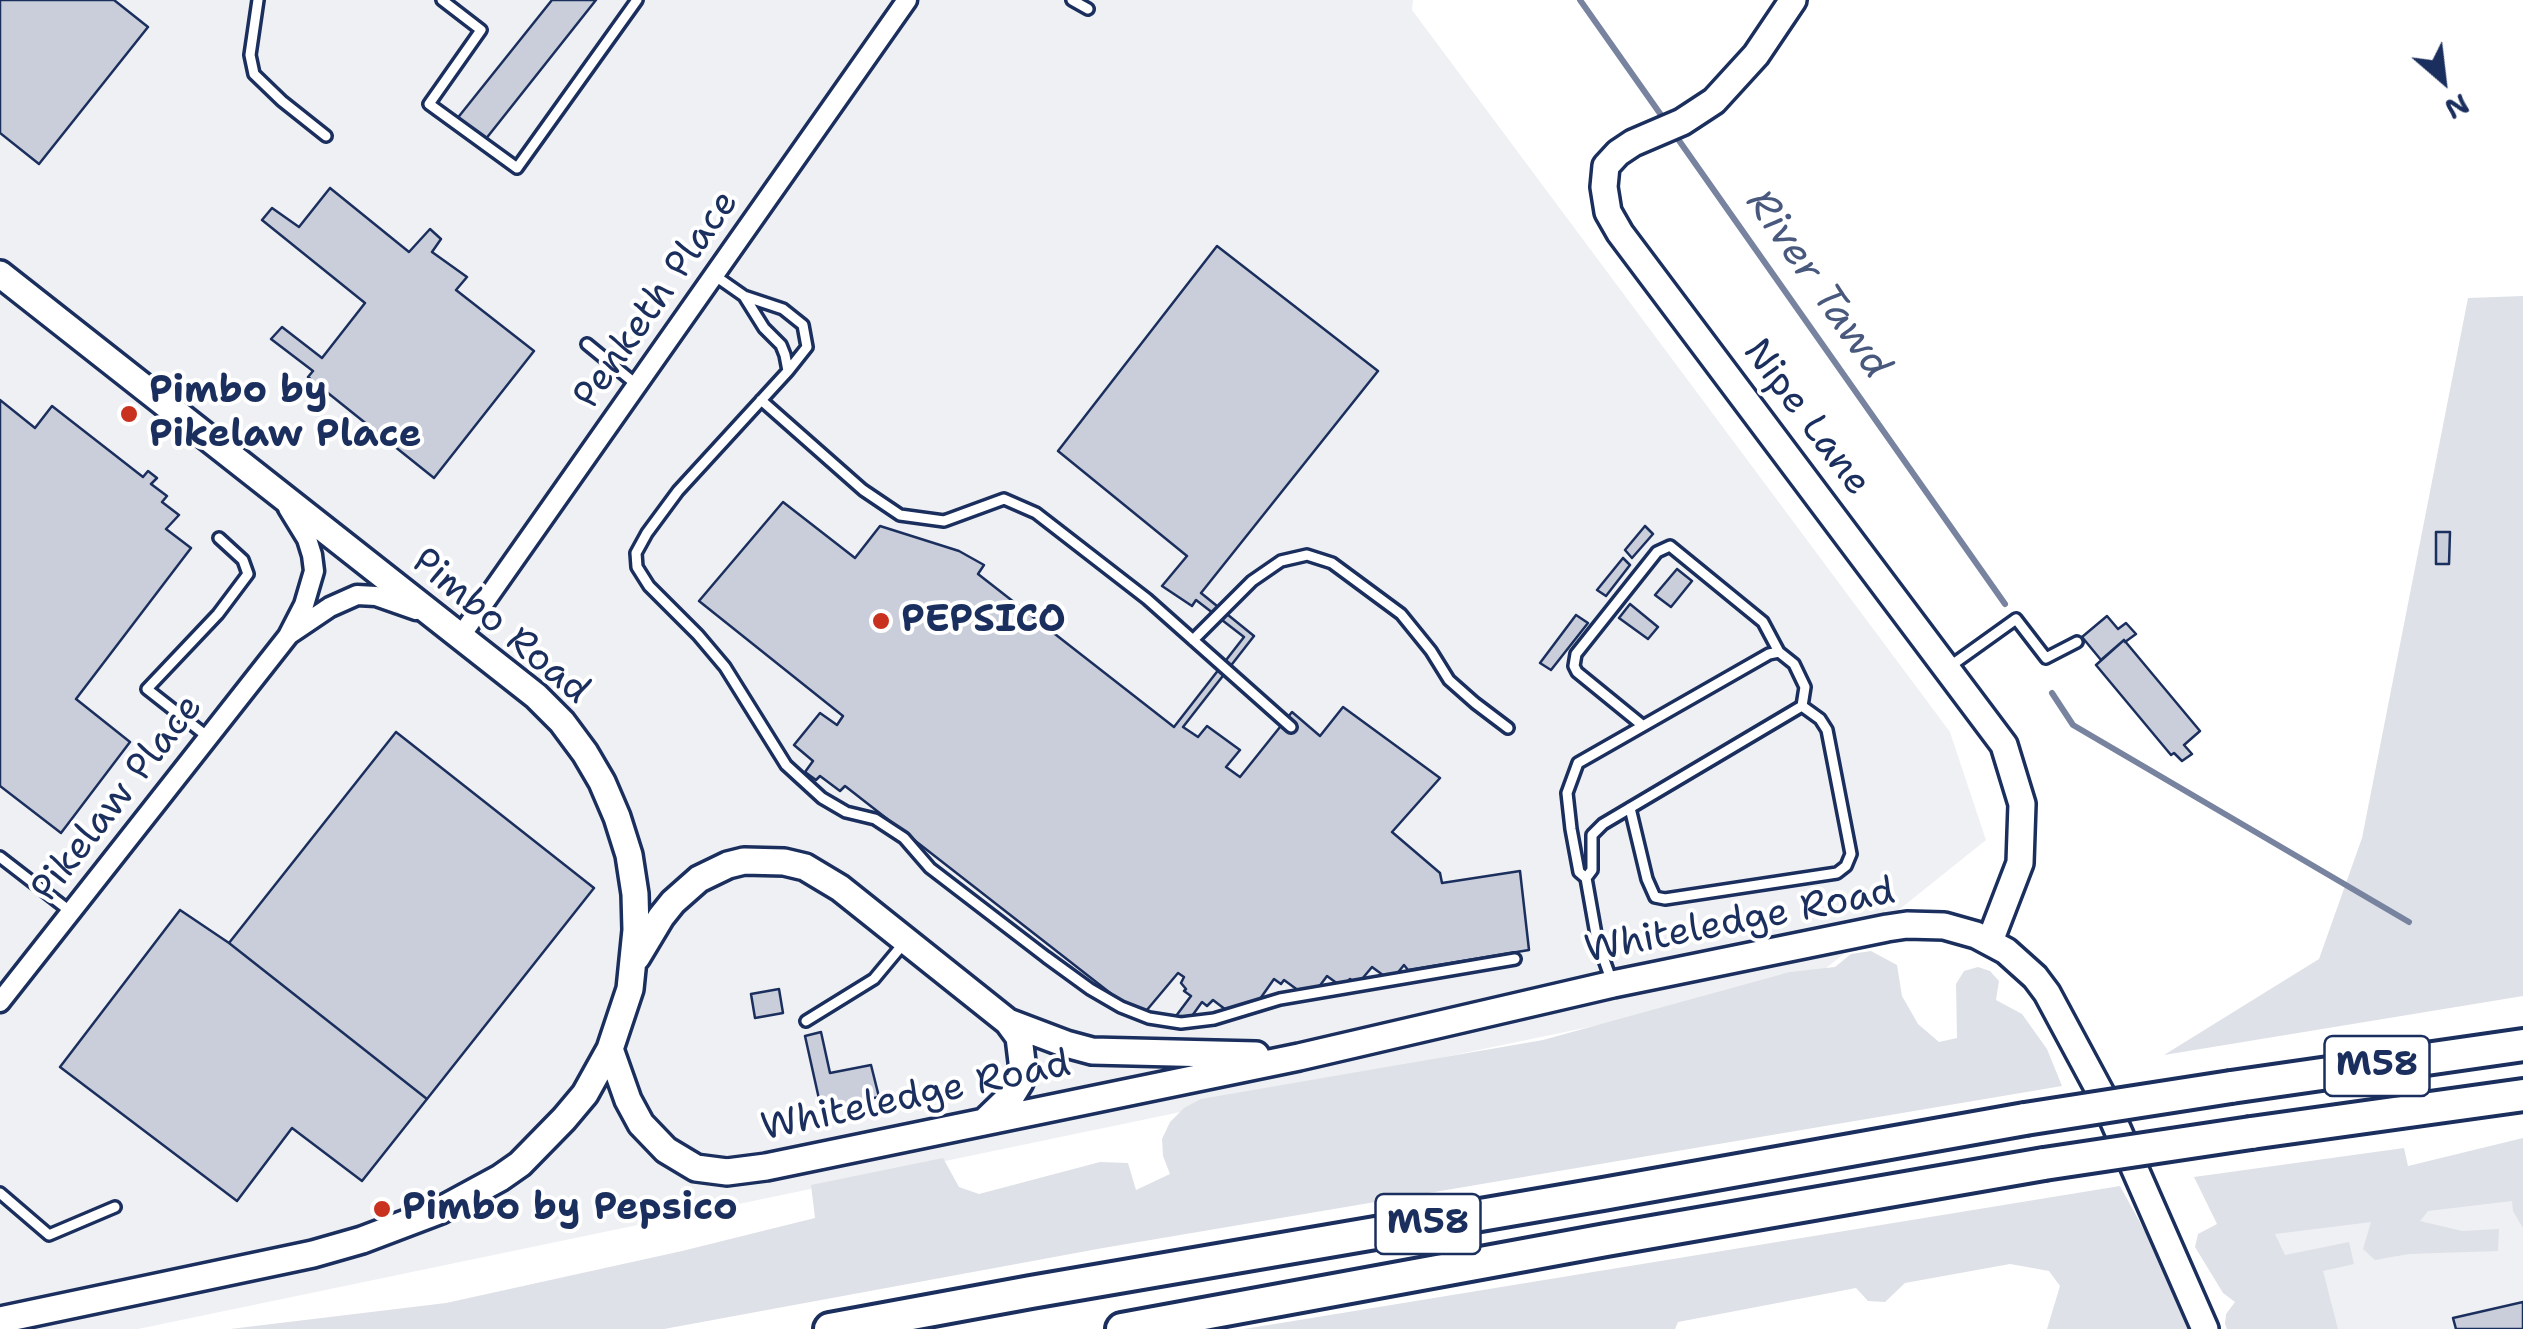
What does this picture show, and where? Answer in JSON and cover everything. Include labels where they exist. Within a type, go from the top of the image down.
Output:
[{"type":"highway","name":"M58","points":[[830,1329],[2025,1118],[2523,1045]]},
{"type":"highway","name":"M58","points":[[1122,1329],[2044,1164],[2523,1095]]},
{"type":"street","name":"Penketh Place","points":[[452,630],[637,385],[907,0]]},
{"type":"street","name":"Nipe Lane","points":[[1793,0],[1756,55],[1714,101],[1682,122],[1633,143],[1606,166],[1608,212],[2004,746],[2022,804],[2020,863],[1990,941]]},
{"type":"street","name":"Pimbo Road","points":[[0,274],[536,696],[585,753],[602,782],[618,817],[635,894],[630,989],[610,1049],[585,1094],[531,1154],[500,1178],[401,1227],[313,1254],[0,1320]]},
{"type":"street","name":"Pikelaw Place","points":[[0,1002],[288,636],[310,588],[312,554],[299,524],[264,482]]},
{"type":"street","name":"Pikelaw Place","points":[[288,636],[330,607],[357,595],[397,602],[452,630]]},
{"type":"street","name":"Whiteledge Road","points":[[634,962],[661,917],[686,889],[713,871],[744,861],[784,862],[805,867],[840,888],[1008,1022],[1066,1044],[1092,1050],[1299,1057]]},
{"type":"street","name":"Whiteledge Road","points":[[610,1049],[641,1124],[666,1150],[696,1168],[727,1172],[1299,1057],[1613,984],[1908,925],[1960,929],[2006,951],[2047,993],[2122,1138],[2205,1329]]},
{"type":"street","points":[[984,1122],[1012,1094],[1023,1070],[1020,1037],[1008,1022]]},
{"type":"lane","points":[[258,0],[250,55],[254,74],[326,136]]},
{"type":"lane","points":[[442,0],[480,30],[429,104],[517,168],[637,0]]},
{"type":"lane","points":[[1072,0],[1088,9]]},
{"type":"lane","points":[[714,275],[744,296],[783,309],[803,325],[807,347],[678,491],[647,532],[636,553],[637,567],[648,586],[725,666],[786,766],[822,798],[846,812],[875,818],[904,838],[930,868],[1046,958],[1090,989],[1148,1018],[1181,1023],[1214,1019],[1280,999],[1515,959]]},
{"type":"lane","points":[[744,296],[764,328],[781,345],[788,372]]},
{"type":"lane","points":[[587,344],[637,385]]},
{"type":"lane","points":[[761,400],[863,490],[900,516],[944,521],[1004,499],[1036,513],[1147,599],[1291,728]]},
{"type":"lane","points":[[208,737],[146,689],[218,614],[248,574],[243,560],[219,538]]},
{"type":"lane","points":[[1586,878],[1592,870],[1592,835],[1602,824],[1802,706],[1806,688],[1800,675],[1779,652],[1763,622],[1670,546],[1657,552],[1576,654],[1574,666],[1642,725]]},
{"type":"lane","points":[[1193,640],[1252,581],[1281,561],[1307,555],[1332,562],[1401,614],[1449,680],[1508,728]]},
{"type":"lane","points":[[1947,668],[2016,619],[2046,658],[2078,642]]},
{"type":"lane","points":[[1613,984],[1597,940],[1586,878],[1580,872],[1568,793],[1578,763],[1769,654],[1779,652]]},
{"type":"lane","points":[[1630,808],[1646,879],[1654,897],[1664,899],[1836,873],[1846,866],[1851,854],[1828,730],[1802,706]]},
{"type":"lane","points":[[0,857],[71,912]]},
{"type":"lane","points":[[806,1022],[874,979],[906,941]]},
{"type":"lane","points":[[0,1193],[49,1235],[115,1207]]},
{"type":"shaded area","points":[[0,0],[1413,0],[1412,10],[1950,732],[1986,840],[1810,981],[138,1329],[0,1329]]},
{"type":"shaded area","points":[[2523,296],[2523,996],[2164,1055],[2319,959],[2362,838],[2468,298]]},
{"type":"shaded area","points":[[1871,951],[1897,965],[1902,996],[1918,1024],[1939,1042],[1957,1038],[1956,984],[1964,971],[1978,967],[1990,971],[1999,981],[1996,1000],[2022,1014],[2047,1049],[2062,1086],[1103,1248],[664,1329],[230,1329],[446,1303],[682,1251],[815,1218],[811,1185],[943,1158],[959,1187],[979,1194],[1100,1162],[1128,1163],[1136,1190],[1170,1174],[1162,1139],[1170,1122],[1201,1099],[1543,1040],[1790,972],[1835,967],[1851,954]]},
{"type":"shaded area","points":[[2523,1138],[2523,1228],[2512,1201],[2428,1211],[2420,1221],[2462,1231],[2499,1229],[2498,1251],[2409,1254],[2375,1260],[2363,1249],[2371,1222],[2275,1234],[2285,1255],[2349,1242],[2354,1264],[2323,1271],[2338,1329],[2227,1329],[2226,1314],[2235,1302],[2223,1293],[2195,1247],[2198,1234],[2217,1224],[2194,1177],[2404,1148],[2408,1166]]},
{"type":"shaded area","points":[[2120,1186],[2159,1257],[2189,1329],[2047,1329],[2060,1286],[2049,1271],[2010,1264],[1905,1283],[1885,1302],[1868,1301],[1856,1288],[1678,1322],[1675,1329],[1244,1329]]},
{"type":"shaded area","points":[[2523,1186],[2523,1329],[2306,1329],[2255,1226]]},
{"type":"building","points":[[0,0],[114,0],[148,27],[39,164],[0,133]]},
{"type":"building","points":[[552,0],[596,0],[485,140],[456,120]]},
{"type":"building","points":[[330,188],[409,252],[430,229],[441,239],[432,252],[467,277],[456,290],[534,351],[434,478],[308,377],[313,371],[271,339],[282,327],[322,358],[365,303],[262,220],[272,208],[299,227]]},
{"type":"building","name":"PEPSICO","points":[[1217,246],[1378,371],[1201,593],[1254,636],[1183,727],[1198,737],[1207,726],[1240,750],[1226,767],[1240,777],[1292,712],[1320,736],[1343,707],[1440,778],[1392,832],[1440,873],[1442,883],[1520,871],[1529,950],[1408,970],[1404,965],[1391,981],[1372,967],[1357,985],[1350,979],[1342,987],[1327,976],[1310,999],[1284,980],[1281,984],[1274,979],[1255,1006],[1230,1013],[1213,1000],[1207,1006],[1202,1002],[1187,1023],[1176,1016],[1191,996],[1184,991],[1184,977],[1178,973],[1141,1017],[845,786],[840,791],[820,776],[816,780],[805,772],[813,761],[794,745],[820,713],[837,725],[843,716],[699,601],[783,502],[855,558],[880,526],[959,551],[984,565],[978,574],[1174,727],[1244,637],[1196,600],[1192,606],[1162,586],[1187,556],[1058,451]]},
{"type":"building","points":[[0,400],[35,428],[52,406],[143,477],[148,471],[157,478],[151,484],[167,496],[162,502],[179,515],[166,529],[191,548],[76,699],[130,742],[61,833],[0,786]]},
{"type":"building","points":[[1645,526],[1653,534],[1632,558],[1625,550]]},
{"type":"building","points":[[2436,532],[2450,532],[2449,564],[2436,564]]},
{"type":"building","points":[[1623,558],[1630,565],[1606,596],[1597,590]]},
{"type":"building","points":[[1677,569],[1692,581],[1671,607],[1655,595]]},
{"type":"building","points":[[1630,604],[1658,627],[1648,639],[1619,618]]},
{"type":"building","points":[[1576,615],[1588,623],[1551,670],[1540,663]]},
{"type":"building","points":[[2107,616],[2118,629],[2126,623],[2136,634],[2101,660],[2082,637]]},
{"type":"building","points":[[2124,640],[2200,731],[2184,745],[2192,754],[2182,761],[2174,753],[2171,755],[2096,665]]},
{"type":"building","points":[[396,732],[594,888],[427,1099],[229,943]]},
{"type":"building","points":[[180,910],[229,943],[427,1099],[362,1181],[292,1128],[237,1201],[60,1067]]},
{"type":"building","points":[[779,989],[783,1013],[755,1018],[751,994]]},
{"type":"building","points":[[821,1032],[830,1073],[871,1065],[879,1097],[821,1108],[805,1036]]},
{"type":"building","points":[[2523,1302],[2523,1329],[2456,1329],[2453,1318]]},
{"type":"waterway","name":"River Tawd","points":[[1580,0],[1666,122]]},
{"type":"waterway","name":"River Tawd","points":[[1673,132],[2005,604]]},
{"type":"waterway","name":"River Tawd","points":[[2052,693],[2073,725],[2409,922]]},
{"type":"place","name":"Pimbo by Pikelaw Place","points":[[129,414]]},
{"type":"place","name":"PEPSICO","points":[[881,621]]},
{"type":"place","name":"Pimbo by Pepsico","points":[[382,1209]]}]
